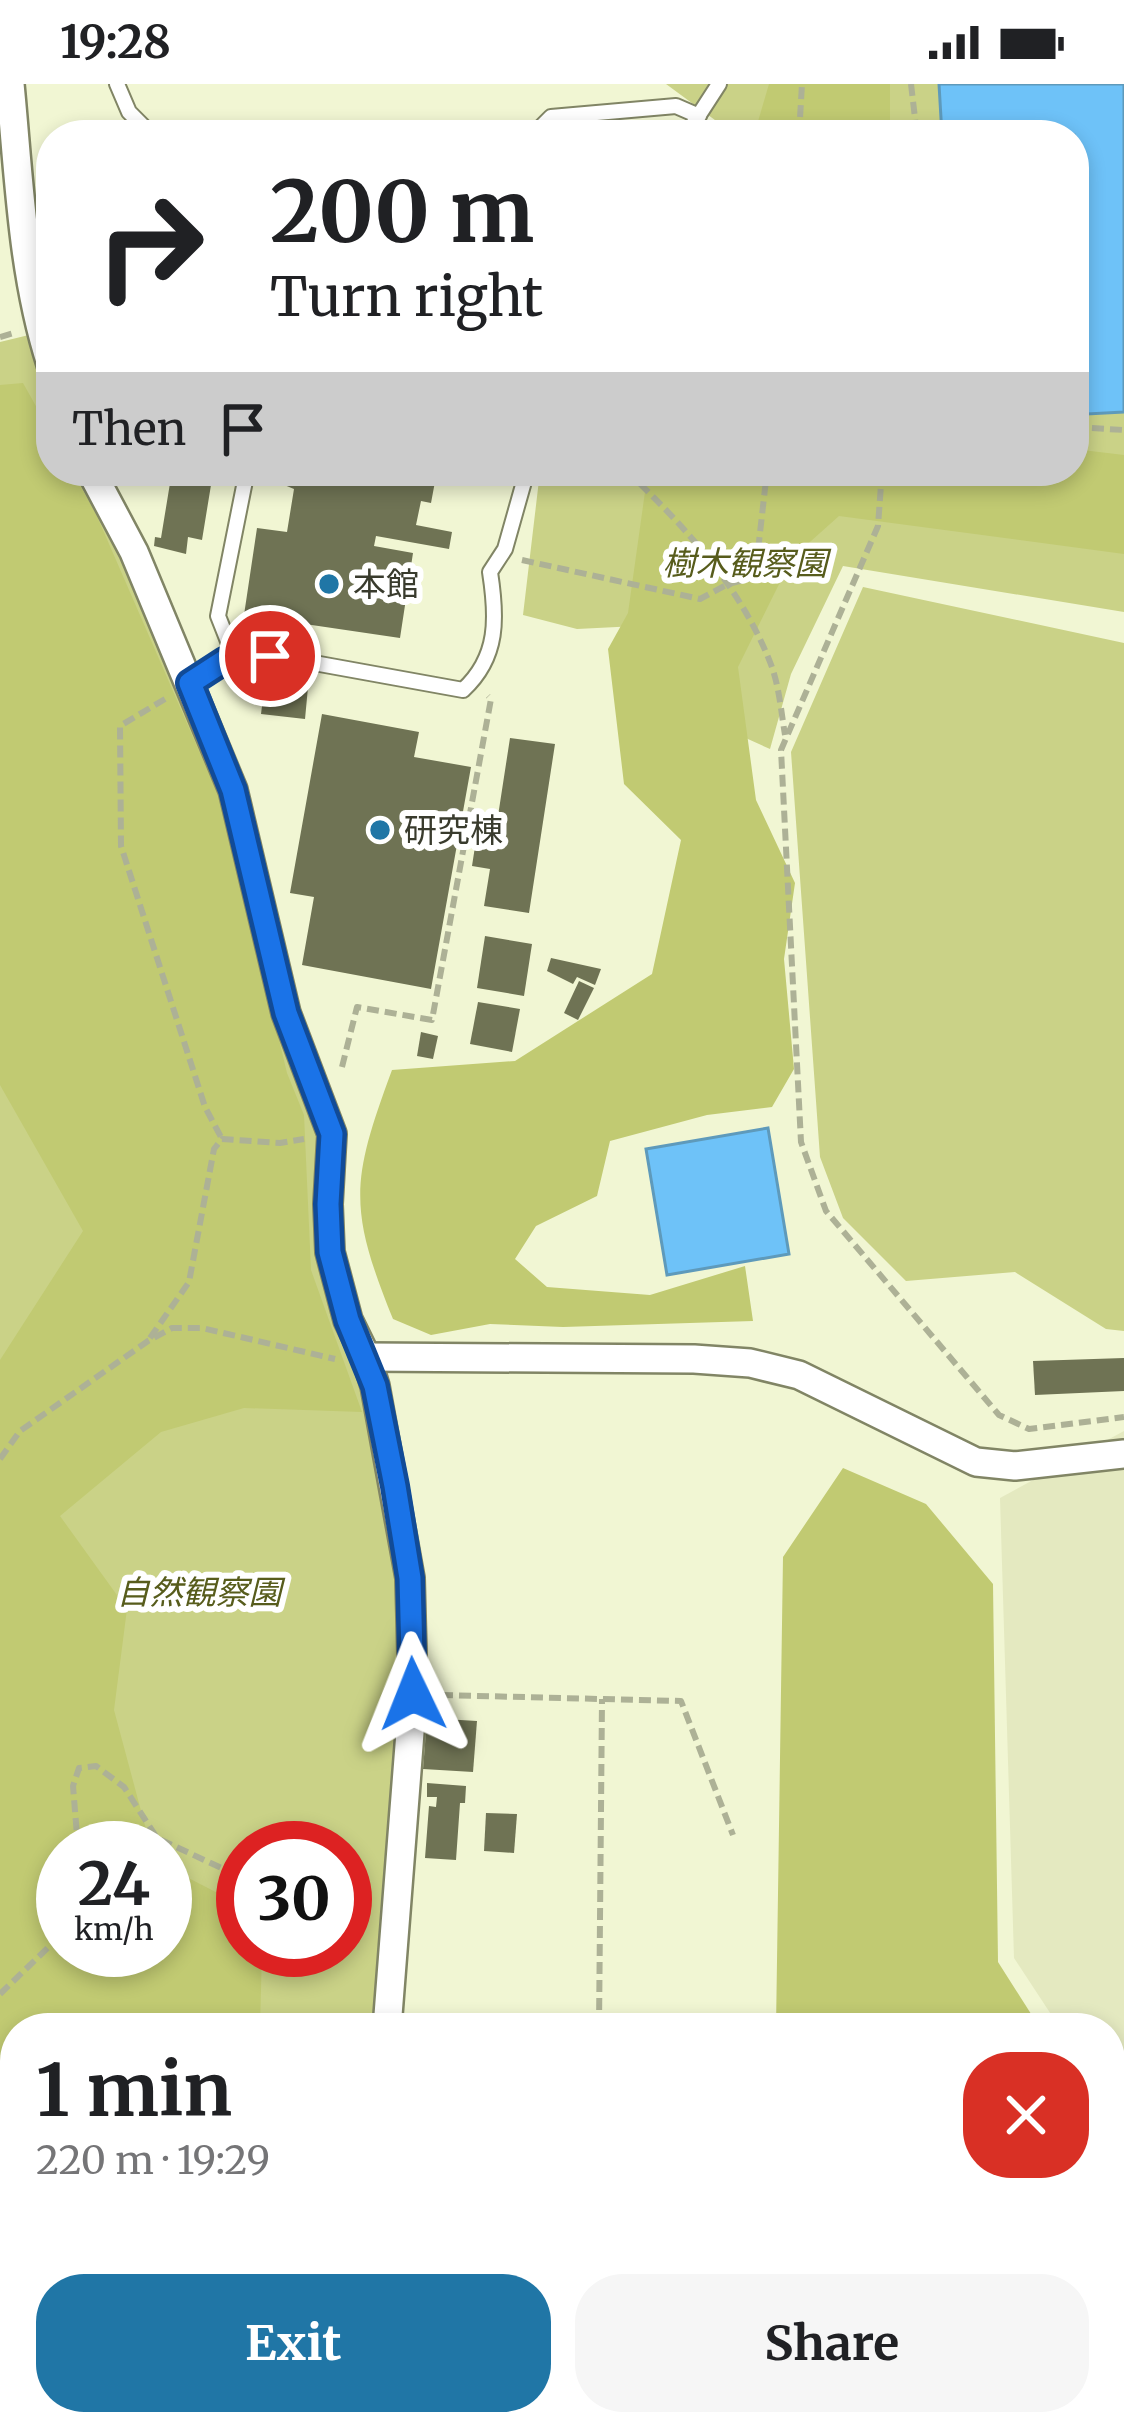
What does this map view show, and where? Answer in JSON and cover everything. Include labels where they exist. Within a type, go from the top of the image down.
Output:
[{"type":"street","points":[[10,84],[36,310]]},
{"type":"street","points":[[99,486],[134,553],[233,790],[286,1013],[332,1134],[330,1252],[348,1320],[366,1357],[392,1466],[410,1578],[413,1694],[388,2013]]},
{"type":"street","points":[[366,1357],[694,1359],[750,1364],[799,1375],[976,1462],[1015,1466],[1124,1454]]},
{"type":"lane","points":[[117,84],[137,120]]},
{"type":"lane","points":[[696,120],[719,84]]},
{"type":"lane","points":[[547,120],[676,106],[699,116]]},
{"type":"lane","points":[[235,659],[218,616],[244,486]]},
{"type":"lane","points":[[190,683],[224,661],[270,656],[464,690],[483,673],[496,615],[490,572],[501,555],[522,486]]},
{"type":"path","points":[[800,120],[802,84]]},
{"type":"path","points":[[911,84],[915,120]]},
{"type":"path","points":[[1089,429],[1124,430]]},
{"type":"path","points":[[642,486],[682,524],[728,584],[772,665],[786,738]]},
{"type":"path","points":[[501,555],[700,599],[755,577],[765,486]]},
{"type":"path","points":[[881,486],[878,526],[781,750],[801,1142],[826,1211],[1000,1415],[1029,1430],[1124,1417]]},
{"type":"path","points":[[318,1094],[338,1083],[357,1007],[431,1020],[491,699],[473,681]]},
{"type":"path","points":[[190,683],[120,726],[122,846],[205,1107],[222,1139]]},
{"type":"path","points":[[222,1139],[280,1143],[332,1134]]},
{"type":"path","points":[[148,1341],[189,1282],[214,1149],[222,1139]]},
{"type":"path","points":[[0,1459],[20,1432],[172,1328],[202,1328],[352,1363],[366,1357]]},
{"type":"path","points":[[413,1694],[681,1701],[733,1835]]},
{"type":"path","points":[[599,2013],[602,1699]]},
{"type":"path","points":[[76,1821],[73,1786],[79,1768],[96,1766],[124,1787],[146,1821]]},
{"type":"path","points":[[0,1994],[36,1959]]},
{"type":"shaded area","points":[[1124,1431],[1124,2013],[1050,2013],[1014,1958],[1000,1498]]},
{"type":"green space","name":"樹木観察園","points":[[666,84],[1124,84],[1124,612],[843,566],[791,674],[770,749],[668,703],[677,624],[577,629],[523,615],[538,486],[1089,486],[1089,120],[715,120]]},
{"type":"green space","points":[[769,84],[890,84],[890,120],[758,120]]},
{"type":"green space","name":"自然観察園","points":[[33,334],[36,486],[91,486],[229,797],[323,1142],[317,1242],[372,1396],[402,1589],[399,1752],[380,2013],[0,2013],[0,342]]},
{"type":"green space","points":[[23,383],[36,406],[36,486],[80,486],[223,806],[287,1073],[304,1115],[311,1270],[362,1412],[244,1408],[161,1432],[60,1516],[127,1609],[114,1710],[144,1821],[36,1821],[36,1977],[192,1977],[192,1880],[216,1892],[216,1977],[261,1977],[260,2013],[0,2013],[0,1360],[83,1231],[0,1085],[0,385]]},
{"type":"green space","points":[[1089,451],[1124,455],[1124,554],[839,516],[792,558],[738,667],[756,800],[795,883],[784,959],[794,1069],[772,1107],[707,1115],[610,1141],[597,1196],[536,1226],[515,1259],[547,1287],[650,1295],[745,1266],[753,1321],[563,1327],[490,1324],[431,1335],[393,1319],[362,1221],[362,1168],[392,1070],[515,1061],[652,974],[681,840],[624,784],[608,649],[628,613],[647,486],[1089,486]]},
{"type":"green space","points":[[863,587],[1124,643],[1124,1331],[1106,1329],[1015,1272],[906,1281],[843,1218],[820,1157],[791,752]]},
{"type":"green space","points":[[843,1468],[926,1504],[993,1584],[998,1962],[1030,2013],[776,2013],[783,1557]]},
{"type":"water","points":[[939,84],[1124,84],[1124,412],[1089,414],[1089,120],[941,120]]},
{"type":"water","points":[[768,1128],[789,1254],[667,1275],[646,1149]]},
{"type":"building","points":[[170,486],[211,486],[202,540],[188,537],[186,554],[154,546],[155,537],[161,538]]},
{"type":"building","name":"本館","points":[[287,486],[434,486],[431,503],[421,501],[416,525],[452,532],[449,549],[376,536],[374,546],[413,553],[400,638],[244,615],[257,528],[287,532],[294,489]]},
{"type":"building","points":[[265,682],[308,687],[305,719],[261,714]]},
{"type":"building","name":"研究棟","points":[[322,714],[419,732],[414,757],[471,767],[431,989],[302,965],[314,897],[290,893]]},
{"type":"building","points":[[510,738],[555,744],[529,913],[484,906],[490,869],[472,866],[480,814],[498,816]]},
{"type":"building","points":[[485,936],[532,944],[524,996],[477,988]]},
{"type":"building","points":[[551,958],[601,969],[595,985],[577,977],[573,984],[547,971]]},
{"type":"building","points":[[579,981],[594,988],[578,1020],[564,1013]]},
{"type":"building","points":[[478,1002],[520,1009],[512,1052],[470,1044]]},
{"type":"building","points":[[421,1032],[438,1036],[433,1059],[417,1056]]},
{"type":"building","points":[[1124,1358],[1124,1391],[1035,1395],[1033,1361]]},
{"type":"building","points":[[427,1718],[477,1721],[473,1772],[423,1769]]},
{"type":"building","points":[[427,1783],[466,1786],[465,1803],[460,1803],[456,1860],[425,1858],[429,1806],[436,1807],[437,1797],[427,1797]]},
{"type":"building","points":[[486,1813],[517,1814],[514,1853],[484,1851]]},
{"type":"place","name":"本館","points":[[329,584]]},
{"type":"place","name":"研究棟","points":[[380,830]]},
{"type":"route","points":[[270,656],[224,661],[190,683],[233,790],[286,1013],[332,1134],[330,1252],[348,1320],[375,1386],[395,1486],[410,1578],[413,1694]]}]
